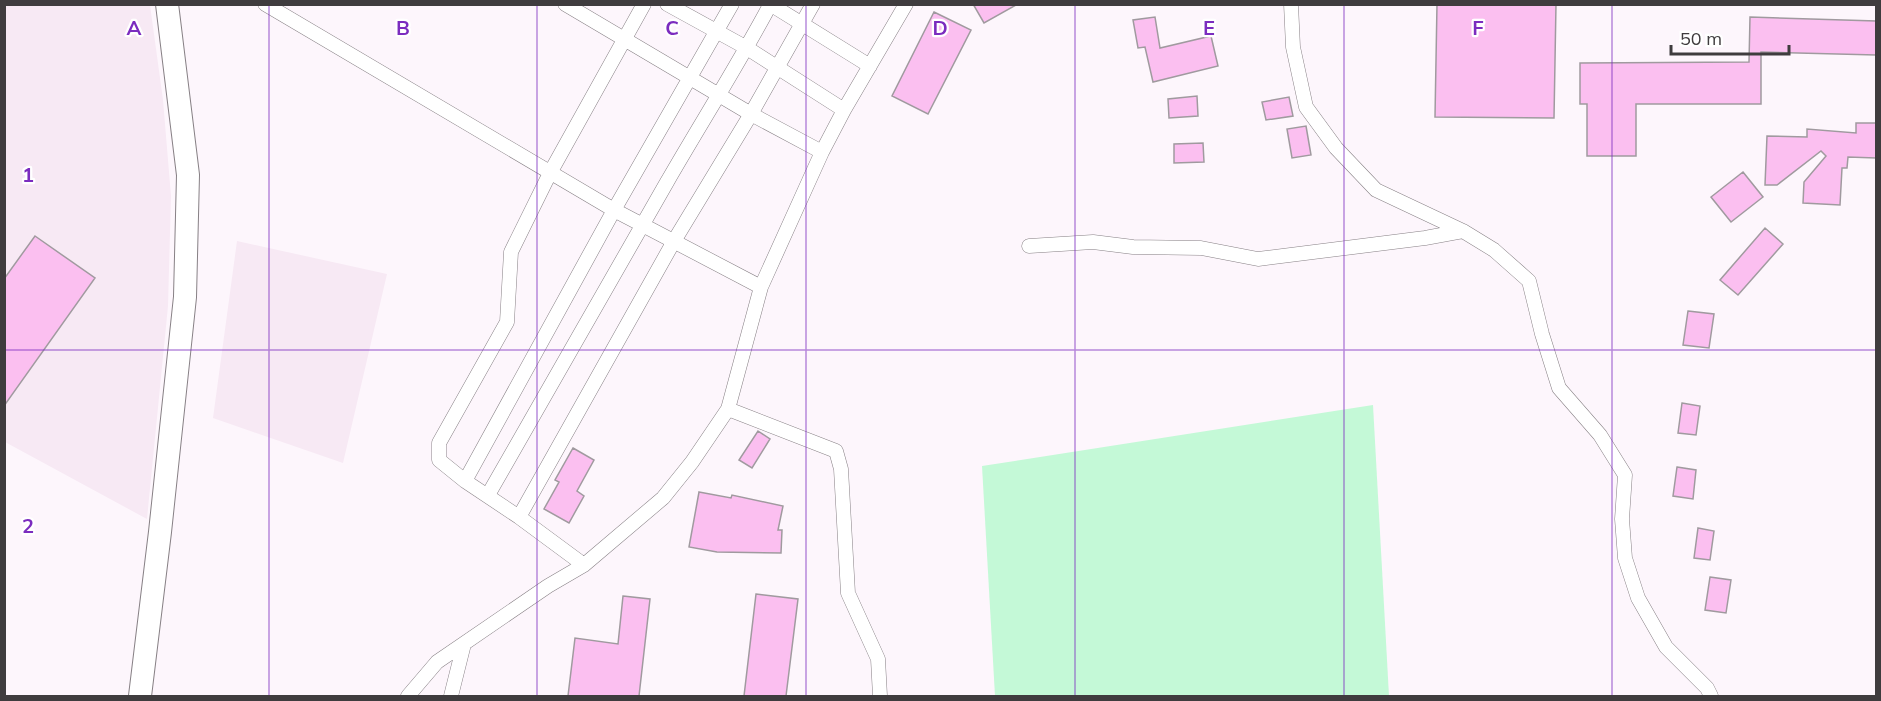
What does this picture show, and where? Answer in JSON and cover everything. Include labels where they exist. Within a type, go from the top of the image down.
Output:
[{"type":"main road","points":[[140,696],[160,532],[185,286],[188,175],[167,4]]},
{"type":"street","points":[[265,4],[614,210],[761,287]]},
{"type":"street","points":[[565,4],[718,95],[822,152]]},
{"type":"street","points":[[584,565],[439,460],[439,443],[507,322],[511,252],[550,173],[644,4]]},
{"type":"street","points":[[667,4],[747,48],[844,110]]},
{"type":"street","points":[[465,481],[614,210],[732,4]]},
{"type":"street","points":[[519,517],[674,241],[778,68],[813,4]]},
{"type":"street","points":[[408,696],[437,662],[548,586],[584,565],[663,498],[692,462],[728,409],[761,287],[822,152],[906,4]]},
{"type":"street","points":[[1291,4],[1293,47],[1306,107],[1336,148],[1376,190],[1463,231],[1494,250],[1528,281],[1559,388],[1600,435],[1625,475],[1622,519],[1625,558],[1638,598],[1666,647],[1707,688],[1711,696]]},
{"type":"street","points":[[488,495],[770,5],[870,66]]},
{"type":"street","points":[[1029,246],[1093,242],[1133,247],[1201,248],[1258,259],[1463,231]]},
{"type":"street","points":[[728,409],[836,452],[841,469],[848,593],[878,659],[880,696]]},
{"type":"street","points":[[451,696],[464,644]]},
{"type":"shaded area","points":[[4,5],[150,5],[163,100],[171,196],[168,306],[147,519],[5,442]]},
{"type":"shaded area","points":[[237,241],[387,274],[343,463],[213,418]]},
{"type":"green space","points":[[1373,405],[1389,696],[995,696],[982,466]]},
{"type":"building","points":[[973,4],[1018,4],[984,23]]},
{"type":"building","points":[[1437,4],[1556,4],[1554,118],[1435,117]]},
{"type":"building","points":[[934,12],[971,30],[928,114],[892,96]]},
{"type":"building","points":[[1155,17],[1160,48],[1211,36],[1218,66],[1153,82],[1145,47],[1138,48],[1133,20]]},
{"type":"building","points":[[1750,17],[1876,21],[1876,55],[1761,52],[1761,104],[1636,104],[1636,156],[1587,156],[1587,104],[1580,104],[1580,63],[1749,62]]},
{"type":"building","points":[[1197,96],[1198,116],[1169,118],[1168,99]]},
{"type":"building","points":[[1289,97],[1293,116],[1266,120],[1262,102]]},
{"type":"building","points":[[1856,123],[1876,123],[1876,158],[1848,157],[1847,168],[1842,168],[1840,205],[1803,203],[1804,182],[1826,156],[1821,151],[1777,185],[1765,185],[1767,136],[1807,137],[1807,129],[1856,133]]},
{"type":"building","points":[[1306,126],[1311,155],[1292,158],[1287,129]]},
{"type":"building","points":[[1203,143],[1204,162],[1174,163],[1174,144]]},
{"type":"building","points":[[1743,172],[1763,197],[1731,222],[1711,197]]},
{"type":"building","points":[[1765,228],[1783,244],[1738,295],[1720,280]]},
{"type":"building","points":[[35,236],[95,278],[4,406],[4,279]]},
{"type":"building","points":[[1688,311],[1714,314],[1709,348],[1683,345]]},
{"type":"building","points":[[1682,403],[1700,406],[1696,435],[1678,433]]},
{"type":"building","points":[[758,431],[770,439],[752,468],[739,460]]},
{"type":"building","points":[[573,448],[594,460],[577,491],[584,496],[569,523],[544,509],[559,482],[555,480]]},
{"type":"building","points":[[1677,467],[1696,470],[1693,499],[1673,496]]},
{"type":"building","points":[[699,492],[731,498],[732,495],[783,506],[778,530],[782,530],[781,553],[717,552],[689,547]]},
{"type":"building","points":[[1698,528],[1714,531],[1710,560],[1694,558]]},
{"type":"building","points":[[1710,577],[1731,580],[1726,613],[1705,610]]},
{"type":"building","points":[[756,594],[798,599],[786,696],[744,696]]},
{"type":"building","points":[[623,596],[650,599],[639,696],[568,696],[575,638],[618,644]]}]
